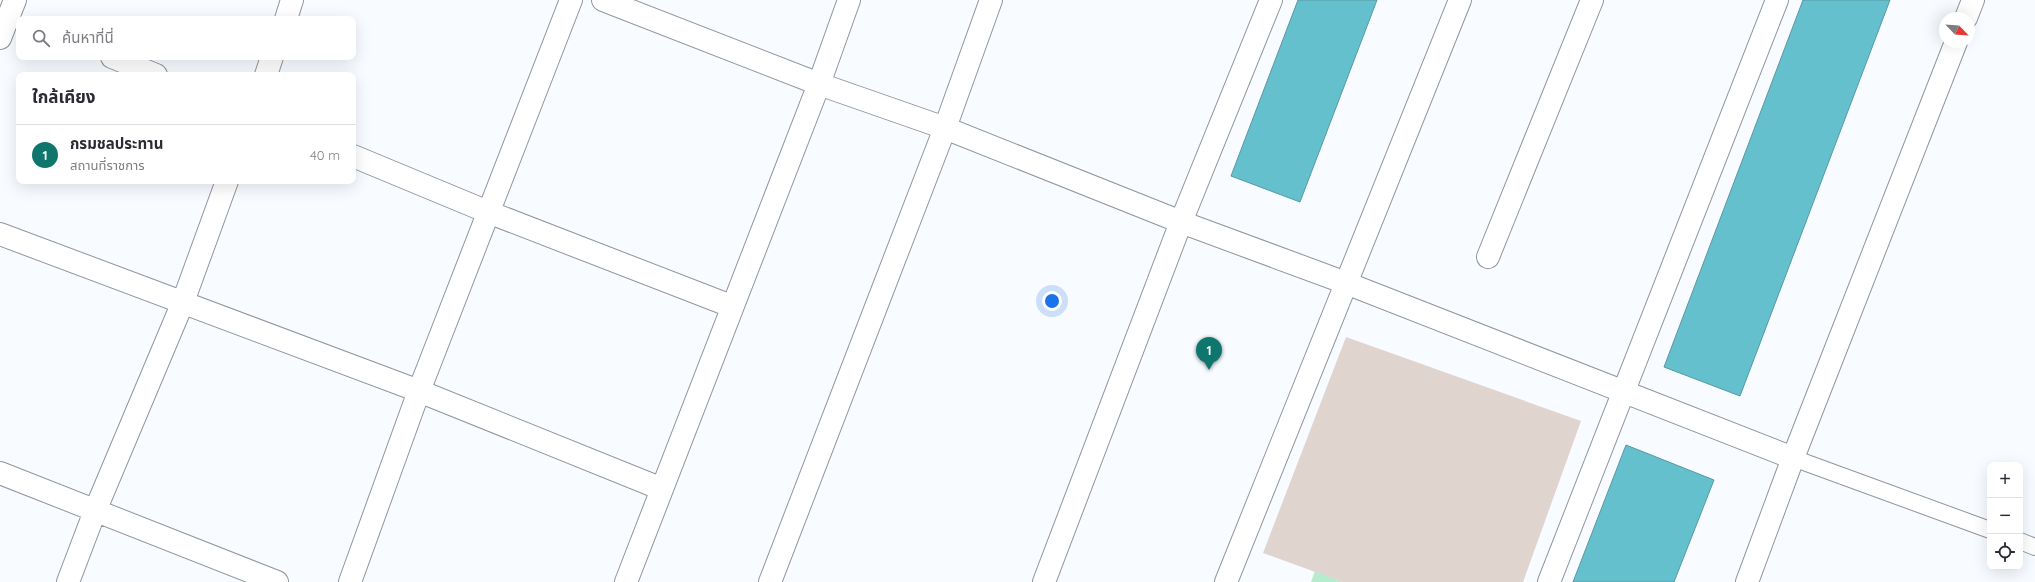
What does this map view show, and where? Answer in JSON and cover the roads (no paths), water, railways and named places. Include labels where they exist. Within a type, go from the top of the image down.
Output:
[{"type":"street","points":[[287,16],[292,0]]},
{"type":"street","points":[[350,582],[419,391],[571,0]]},
{"type":"street","points":[[603,0],[819,84],[945,128],[1181,222],[1346,283],[1793,458]]},
{"type":"street","points":[[626,582],[819,84],[849,0]]},
{"type":"street","points":[[770,582],[945,128],[992,0]]},
{"type":"street","points":[[1044,582],[1181,222],[1271,0]]},
{"type":"street","points":[[1226,582],[1460,0]]},
{"type":"street","points":[[1488,257],[1592,0]]},
{"type":"street","points":[[1549,582],[1625,392],[1777,0]]},
{"type":"street","points":[[1968,12],[1973,0]]},
{"type":"street","points":[[0,38],[11,11]]},
{"type":"street","points":[[1747,582],[1793,458],[1954,48]]},
{"type":"street","points":[[119,60],[149,72]]},
{"type":"street","points":[[267,72],[271,60]]},
{"type":"street","points":[[356,157],[488,212],[732,306]]},
{"type":"street","points":[[68,582],[95,511],[183,302],[226,184]]},
{"type":"street","points":[[0,234],[419,391],[662,489]]},
{"type":"street","points":[[0,473],[277,582]]},
{"type":"lane","points":[[1793,458],[1987,529]]},
{"type":"lane","points":[[2023,542],[2035,547]]},
{"type":"water","points":[[1298,0],[1377,0],[1300,202],[1231,176]]},
{"type":"water","points":[[1803,0],[1890,0],[1740,396],[1664,367]]},
{"type":"water","points":[[1626,445],[1714,480],[1674,582],[1573,582]]},
{"type":"place","name":"กรมชลประทาน","points":[[1209,370]]}]
